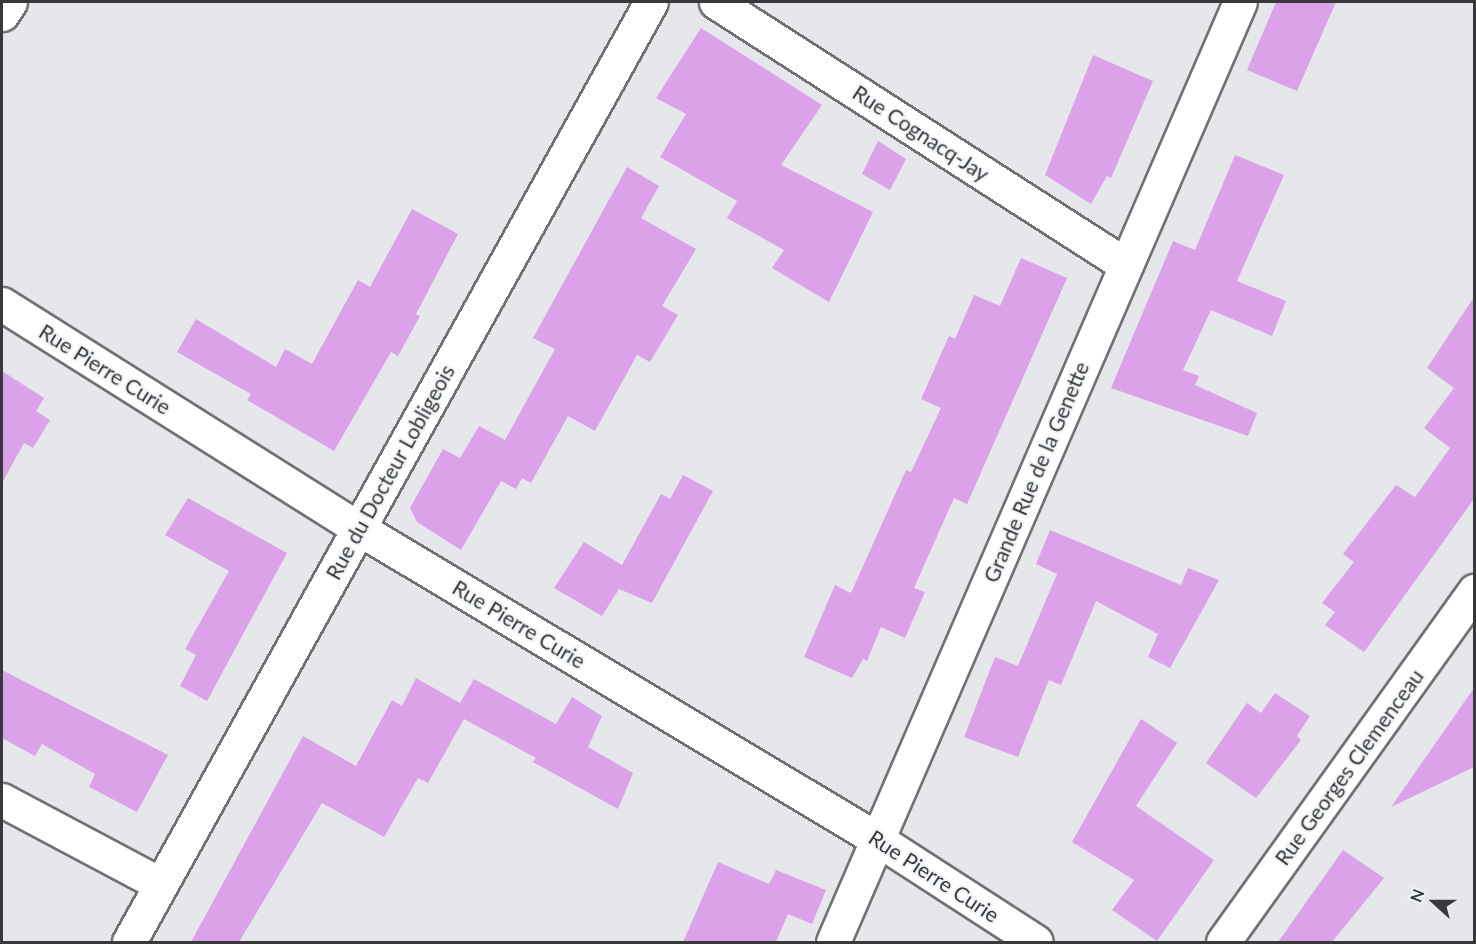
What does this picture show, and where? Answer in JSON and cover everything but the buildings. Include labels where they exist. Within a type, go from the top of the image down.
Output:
[{"type":"street","points":[[2,14],[10,2]]},
{"type":"street","name":"Rue du Docteur Lobligeois","points":[[129,942],[651,2]]},
{"type":"street","name":"Rue Cognacq-Jay","points":[[716,2],[1126,265]]},
{"type":"street","name":"Grande Rue de la Genette","points":[[833,942],[1240,2]]},
{"type":"street","name":"Rue Pierre Curie","points":[[2,304],[358,528],[877,839],[1036,942]]},
{"type":"street","name":"Rue Georges Clemenceau","points":[[1223,942],[1474,591]]},
{"type":"street","points":[[2,800],[160,884]]}]
